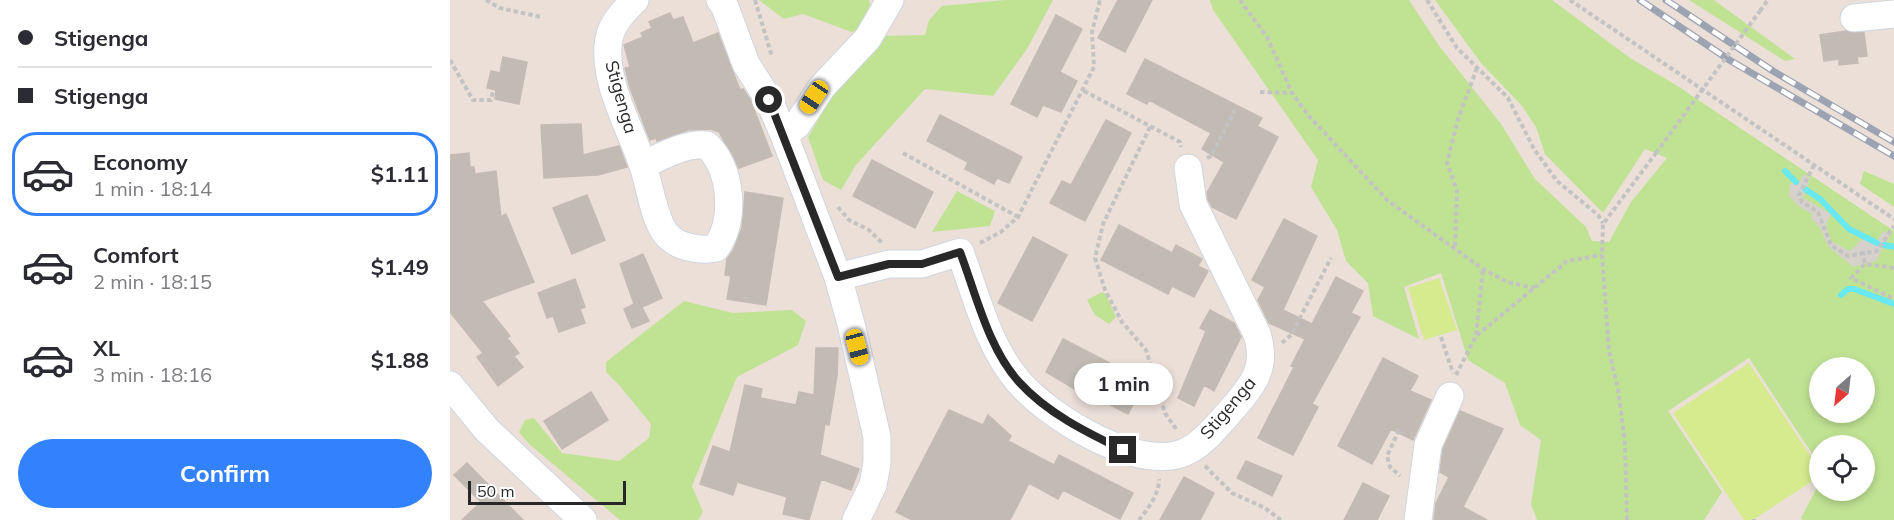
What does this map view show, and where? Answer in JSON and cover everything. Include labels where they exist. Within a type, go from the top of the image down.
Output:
[{"type":"street","name":"Stigenga","points":[[635,0],[618,16],[608,45],[609,65],[643,165]]},
{"type":"street","points":[[720,0],[725,7],[747,64],[769,100],[784,135],[838,277],[877,437],[877,463],[873,485],[862,518]]},
{"type":"street","points":[[784,135],[797,125],[822,87],[868,38],[890,0]]},
{"type":"street","points":[[1854,18],[1894,14]]},
{"type":"street","points":[[1188,168],[1193,204],[1257,334],[1263,352]]},
{"type":"street","name":"Stigenga","points":[[960,252],[993,339],[1018,382],[1058,416],[1123,450],[1157,458],[1190,450],[1240,400],[1256,378],[1263,352]]},
{"type":"street","points":[[838,277],[889,264],[922,264],[960,252]]},
{"type":"street","points":[[450,385],[502,445],[583,520]]},
{"type":"street","points":[[1418,520],[1428,445],[1452,387]]},
{"type":"path","points":[[486,0],[500,8],[541,17]]},
{"type":"path","points":[[960,252],[1001,232],[1018,217],[1084,91],[1094,67],[1092,32],[1100,0]]},
{"type":"path","points":[[1240,0],[1267,37],[1292,93],[1308,115],[1387,200],[1483,269],[1507,282],[1534,288]]},
{"type":"path","points":[[1428,0],[1457,48],[1508,98],[1534,149],[1557,182],[1598,215],[1603,224],[1602,255],[1609,351],[1618,389],[1625,444],[1627,520]]},
{"type":"path","points":[[1570,0],[1894,219]]},
{"type":"path","points":[[1603,224],[1768,0]]},
{"type":"path","points":[[450,60],[473,100],[491,100],[494,91]]},
{"type":"path","points":[[1455,247],[1457,190],[1447,163],[1458,120],[1477,68]]},
{"type":"path","points":[[1084,91],[1180,142],[1188,168],[1211,156],[1235,110]]},
{"type":"path","points":[[1260,93],[1292,93]]},
{"type":"path","points":[[1150,127],[1103,224],[1095,258],[1105,290],[1122,322],[1146,350],[1165,413],[1190,450],[1232,493],[1265,508],[1281,520]]},
{"type":"path","points":[[903,153],[1018,217]]},
{"type":"path","points":[[1814,165],[1799,195],[1802,202],[1818,212],[1831,245],[1848,256],[1863,251],[1877,251],[1894,226]]},
{"type":"path","points":[[836,205],[849,220],[881,240],[889,264]]},
{"type":"path","points":[[1863,251],[1865,264]]},
{"type":"path","points":[[1476,336],[1566,261],[1602,255]]},
{"type":"path","points":[[1263,352],[1277,348],[1291,335],[1332,258]]},
{"type":"path","points":[[1865,264],[1894,268]]},
{"type":"path","points":[[1865,264],[1851,278],[1894,299]]},
{"type":"path","points":[[1452,387],[1476,336],[1483,269]]},
{"type":"path","points":[[1441,337],[1452,387]]},
{"type":"path","points":[[1399,430],[1387,456],[1390,467],[1422,488]]},
{"type":"path","points":[[1139,520],[1148,509],[1160,484],[1157,458]]},
{"type":"green space","points":[[759,0],[869,0],[872,14],[857,34],[803,14],[784,19]]},
{"type":"green space","points":[[1005,0],[1053,0],[1027,49],[993,96],[925,89],[856,165],[841,190],[823,180],[808,137],[840,83],[883,36],[925,35],[929,20],[942,6]]},
{"type":"green space","points":[[1210,0],[1409,0],[1440,47],[1501,124],[1535,179],[1586,227],[1592,241],[1609,242],[1631,202],[1667,158],[1645,149],[1603,213],[1545,154],[1536,127],[1522,106],[1481,63],[1435,0],[1552,0],[1630,58],[1676,85],[1894,231],[1894,520],[1803,520],[1801,518],[1810,501],[1875,501],[1875,435],[1809,435],[1809,449],[1749,358],[1668,411],[1722,492],[1704,520],[1537,520],[1531,504],[1541,440],[1520,425],[1505,383],[1468,360],[1441,273],[1404,287],[1419,339],[1373,316],[1368,283],[1346,261],[1337,230],[1311,187],[1318,160],[1213,10]]},
{"type":"green space","points":[[1689,0],[1714,0],[1795,59],[1785,61]]},
{"type":"green space","points":[[1864,171],[1894,184],[1894,207],[1860,184]]},
{"type":"green space","points":[[957,191],[995,211],[990,226],[932,232]]},
{"type":"green space","points":[[1439,278],[1457,330],[1424,340],[1408,288]]},
{"type":"green space","points":[[1102,292],[1106,294],[1116,317],[1109,324],[1095,315],[1087,300]]},
{"type":"green space","points":[[684,301],[733,313],[792,310],[806,321],[798,345],[737,377],[692,486],[703,512],[698,520],[620,520],[529,444],[519,432],[525,420],[534,418],[562,453],[619,461],[649,438],[651,424],[606,372],[606,362]]},
{"type":"green space","points":[[1749,363],[1809,454],[1809,483],[1753,520],[1744,520],[1673,413]]},
{"type":"shaded area","points":[[1804,174],[1810,178],[1803,198],[1831,214],[1826,225],[1831,241],[1850,251],[1863,238],[1876,244],[1883,231],[1890,235],[1876,261],[1853,267],[1828,246],[1820,228],[1811,218],[1812,214],[1798,206],[1789,196],[1790,184],[1800,181]]},
{"type":"building","points":[[1118,0],[1152,0],[1125,52],[1098,38]]},
{"type":"building","points":[[670,13],[673,20],[683,17],[693,43],[718,33],[740,90],[743,89],[751,101],[772,156],[739,168],[719,132],[711,129],[688,130],[657,141],[656,138],[650,140],[630,88],[625,68],[630,67],[624,45],[643,37],[641,33],[652,28],[649,22]]},
{"type":"building","points":[[1056,15],[1082,29],[1060,72],[1077,81],[1061,112],[1043,105],[1037,117],[1011,104]]},
{"type":"building","points":[[1846,31],[1864,33],[1867,56],[1857,57],[1858,63],[1839,65],[1839,59],[1824,61],[1820,35]]},
{"type":"building","points":[[503,57],[527,62],[519,104],[495,99],[496,90],[487,88],[491,71],[500,73]]},
{"type":"building","points":[[1145,59],[1262,118],[1257,126],[1278,137],[1236,219],[1212,207],[1208,199],[1207,193],[1224,162],[1202,149],[1211,133],[1149,100],[1147,104],[1127,94]]},
{"type":"building","points":[[940,115],[1022,157],[1009,183],[997,178],[994,184],[965,169],[968,162],[927,141]]},
{"type":"building","points":[[1106,120],[1131,133],[1085,221],[1050,203],[1062,181],[1071,185]]},
{"type":"building","points":[[581,124],[583,155],[619,146],[627,167],[598,175],[544,178],[541,125]]},
{"type":"building","points":[[469,153],[470,167],[474,167],[475,174],[496,171],[501,217],[506,214],[534,282],[482,301],[510,336],[507,338],[519,353],[514,356],[523,367],[498,386],[477,357],[483,353],[450,312],[450,155]]},
{"type":"building","points":[[872,160],[933,192],[915,228],[853,196]]},
{"type":"building","points":[[745,192],[783,198],[766,305],[727,299],[731,276],[725,275],[727,259],[733,251],[742,228]]},
{"type":"building","points":[[587,195],[605,240],[572,254],[553,208]]},
{"type":"building","points":[[1284,219],[1317,236],[1283,310],[1312,324],[1336,277],[1363,291],[1351,313],[1360,317],[1312,404],[1318,407],[1293,455],[1258,438],[1294,367],[1291,366],[1305,339],[1269,323],[1258,300],[1265,287],[1252,280]]},
{"type":"building","points":[[1119,225],[1172,253],[1176,245],[1202,259],[1198,266],[1208,271],[1194,297],[1172,286],[1168,294],[1101,260]]},
{"type":"building","points":[[1033,237],[1067,255],[1032,321],[998,303]]},
{"type":"building","points":[[643,254],[662,298],[642,307],[649,321],[632,328],[624,309],[634,304],[620,264]]},
{"type":"building","points":[[575,279],[585,307],[580,309],[585,323],[559,332],[553,316],[547,318],[538,293]]},
{"type":"building","points":[[1210,310],[1234,323],[1241,337],[1214,391],[1204,385],[1194,406],[1178,398],[1206,331],[1200,328]]},
{"type":"building","points":[[1063,339],[1145,381],[1128,414],[1087,393],[1086,396],[1046,372]]},
{"type":"building","points":[[816,348],[838,348],[837,376],[829,425],[825,424],[820,455],[859,469],[851,490],[821,479],[809,520],[783,514],[787,497],[737,482],[733,495],[700,484],[713,446],[730,452],[745,385],[762,389],[760,398],[796,405],[799,392],[814,395]]},
{"type":"building","points":[[1383,358],[1418,376],[1410,391],[1431,400],[1413,440],[1391,429],[1372,464],[1338,446]]},
{"type":"building","points":[[591,392],[608,420],[562,449],[544,421]]},
{"type":"building","points":[[949,410],[983,425],[988,415],[1011,436],[1008,441],[1054,465],[1059,455],[1133,493],[1120,519],[1063,490],[1058,499],[1029,483],[1010,520],[912,520],[896,512]]},
{"type":"building","points":[[1460,411],[1503,429],[1463,507],[1487,520],[1434,520],[1436,503],[1449,477],[1440,472],[1443,449]]},
{"type":"building","points":[[1246,461],[1282,476],[1272,496],[1237,478]]},
{"type":"building","points":[[467,463],[523,520],[462,520],[481,502],[454,475]]},
{"type":"building","points":[[1184,477],[1214,493],[1200,520],[1160,520]]},
{"type":"building","points":[[1363,483],[1389,496],[1377,520],[1344,520]]},
{"type":"waterway","points":[[1785,171],[1796,182]]},
{"type":"waterway","points":[[1805,189],[1820,199],[1849,229],[1877,243]]},
{"type":"waterway","points":[[1884,245],[1894,247]]},
{"type":"waterway","points":[[1841,295],[1848,289],[1854,289],[1894,304]]},
{"type":"railway","points":[[1640,0],[1731,61],[1894,156]]},
{"type":"railway","points":[[1666,0],[1773,71],[1894,142]]},
{"type":"route","points":[[769,100],[838,277],[889,264],[922,264],[960,252],[993,339],[1018,382],[1058,416],[1123,450]]}]
